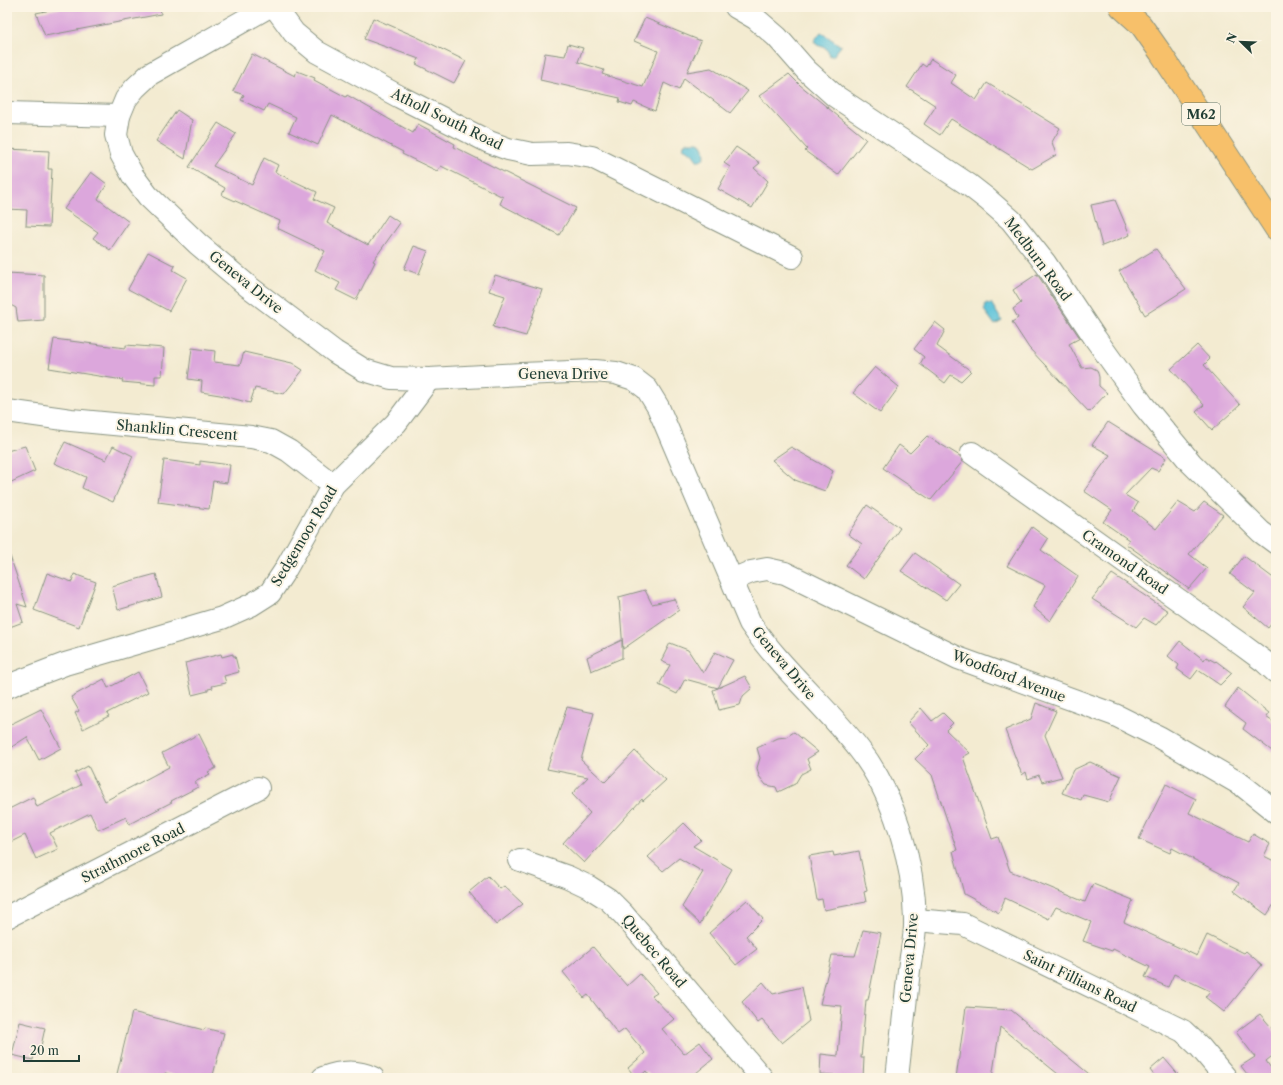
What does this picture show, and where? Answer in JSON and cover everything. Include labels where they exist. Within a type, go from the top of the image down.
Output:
[{"type":"main road","name":"M62","points":[[1121,7],[1145,30],[1276,227]]},
{"type":"street","name":"Geneva Drive","points":[[268,7],[150,74],[126,99],[119,116],[116,135],[121,154],[133,176],[148,196],[198,244],[249,287],[335,352],[364,370],[391,378],[429,379],[594,371],[616,373],[634,379],[647,389],[658,407],[750,623],[784,666],[860,749],[878,778],[890,804],[909,860],[915,920],[896,1078]]},
{"type":"street","name":"Atholl South Road","points":[[275,7],[294,33],[304,43],[317,52],[400,97],[490,142],[508,149],[532,154],[567,153],[592,157],[792,257]]},
{"type":"street","name":"Medburn Road","points":[[736,7],[756,18],[777,37],[806,70],[835,96],[968,185],[1011,220],[1044,263],[1143,405],[1191,463],[1261,532],[1276,544]]},
{"type":"street","points":[[7,114],[119,116]]},
{"type":"street","name":"Sedgemoor Road","points":[[7,687],[65,664],[222,618],[251,605],[270,593],[284,572],[333,485],[396,423],[429,379]]},
{"type":"street","name":"Shanklin Crescent","points":[[11,414],[251,437],[271,441],[289,450],[333,485]]},
{"type":"street","name":"Cramond Road","points":[[972,453],[1242,645],[1276,672]]},
{"type":"street","name":"Woodford Avenue","points":[[732,580],[751,572],[767,569],[785,573],[958,658],[1115,715],[1159,737],[1242,785],[1276,812]]},
{"type":"street","name":"Strathmore Road","points":[[7,917],[258,788]]},
{"type":"street","name":"Quebec Road","points":[[520,860],[568,877],[608,899],[628,920],[762,1078]]},
{"type":"street","name":"Saint Fillians Road","points":[[915,920],[963,924],[1183,1031],[1200,1047],[1226,1078]]},
{"type":"street","points":[[322,1078],[337,1073],[354,1072],[373,1078]]},
{"type":"water","points":[[821,32],[841,46],[833,56],[830,56],[826,48],[817,45],[814,41]]},
{"type":"water","points":[[686,142],[701,143],[705,156],[701,161],[697,160],[692,153],[683,148]]},
{"type":"water","points":[[991,303],[1002,321],[995,325],[984,310],[984,305]]},
{"type":"building","points":[[66,7],[160,7],[161,14],[45,36],[36,13]]},
{"type":"building","points":[[373,18],[417,37],[466,61],[454,83],[416,64],[419,59],[364,39]]},
{"type":"building","points":[[645,18],[701,41],[687,72],[711,68],[748,91],[730,113],[684,78],[679,90],[664,83],[655,111],[634,102],[632,106],[619,102],[620,98],[540,80],[545,53],[565,56],[568,44],[583,48],[578,62],[604,70],[602,74],[643,87],[658,51],[634,41]]},
{"type":"building","points":[[252,54],[295,76],[297,71],[315,78],[314,80],[346,97],[347,95],[413,133],[418,124],[455,144],[454,147],[576,208],[559,235],[500,204],[503,197],[441,166],[437,171],[402,154],[403,152],[332,115],[318,145],[289,132],[296,117],[268,104],[264,111],[241,100],[244,95],[233,91]]},
{"type":"building","points":[[931,59],[956,75],[951,83],[976,100],[987,83],[1060,128],[1052,142],[1056,155],[1032,169],[951,119],[940,135],[924,124],[936,106],[907,87],[922,64],[926,67]]},
{"type":"building","points":[[789,74],[800,85],[866,139],[838,175],[805,151],[807,149],[759,96]]},
{"type":"building","points":[[177,110],[192,120],[185,159],[156,141]]},
{"type":"building","points":[[218,123],[236,134],[213,166],[252,185],[264,158],[278,165],[275,172],[317,192],[314,199],[334,208],[327,223],[368,245],[388,215],[400,223],[373,261],[375,262],[356,300],[336,290],[340,283],[315,270],[325,251],[277,228],[280,221],[222,195],[225,188],[189,167]]},
{"type":"building","points":[[736,147],[760,163],[754,168],[768,181],[752,208],[718,189],[730,167],[724,163]]},
{"type":"building","points":[[7,149],[49,151],[48,169],[52,169],[49,227],[26,226],[27,210],[7,209]]},
{"type":"building","points":[[91,172],[107,184],[98,199],[129,222],[110,250],[93,238],[98,232],[64,209]]},
{"type":"building","points":[[1115,200],[1130,235],[1102,246],[1091,205]]},
{"type":"building","points":[[414,246],[428,251],[419,274],[404,269]]},
{"type":"building","points":[[1156,249],[1186,289],[1145,315],[1119,271]]},
{"type":"building","points":[[148,252],[175,266],[173,270],[187,278],[169,311],[128,289]]},
{"type":"building","points":[[7,273],[44,275],[44,320],[18,322],[16,308],[7,303]]},
{"type":"building","points":[[1037,274],[1080,338],[1069,344],[1082,368],[1091,367],[1097,370],[1099,386],[1107,393],[1089,412],[1029,348],[1012,322],[1018,318],[1013,309],[1021,303],[1013,290]]},
{"type":"building","points":[[495,275],[542,289],[526,336],[493,327],[505,296],[489,291]]},
{"type":"building","points":[[935,322],[945,330],[937,346],[971,371],[961,381],[951,375],[945,383],[920,364],[924,357],[914,349]]},
{"type":"building","points":[[54,339],[126,348],[126,345],[164,348],[162,376],[155,376],[155,385],[122,382],[123,380],[49,368]]},
{"type":"building","points":[[1197,345],[1210,359],[1204,365],[1240,405],[1212,430],[1196,412],[1204,405],[1171,369]]},
{"type":"building","points":[[192,348],[215,351],[214,362],[240,365],[244,352],[292,363],[303,370],[284,394],[255,388],[250,403],[220,395],[201,392],[202,381],[188,379]]},
{"type":"building","points":[[875,367],[899,387],[880,413],[853,393]]},
{"type":"building","points":[[1108,422],[1166,458],[1158,471],[1151,468],[1125,495],[1138,503],[1133,511],[1156,529],[1178,502],[1195,512],[1204,502],[1223,515],[1189,554],[1207,568],[1189,589],[1126,544],[1129,540],[1103,522],[1112,510],[1084,491],[1110,455],[1092,445]]},
{"type":"building","points":[[927,436],[960,456],[963,461],[931,500],[883,468],[899,445],[910,453]]},
{"type":"building","points":[[65,442],[106,460],[113,446],[133,456],[113,502],[82,488],[86,477],[54,463]]},
{"type":"building","points":[[25,446],[35,471],[7,484],[7,451]]},
{"type":"building","points":[[791,447],[833,471],[825,491],[795,480],[772,460]]},
{"type":"building","points":[[164,460],[200,465],[200,461],[230,465],[227,483],[213,481],[209,509],[158,502]]},
{"type":"building","points":[[867,505],[900,528],[864,579],[846,565],[862,544],[848,534]]},
{"type":"building","points":[[1032,527],[1048,539],[1041,550],[1078,576],[1050,621],[1033,607],[1045,585],[1007,566]]},
{"type":"building","points":[[915,553],[959,584],[946,600],[901,571]]},
{"type":"building","points":[[7,556],[10,556],[27,607],[17,604],[23,622],[7,628]]},
{"type":"building","points":[[1244,556],[1276,580],[1276,618],[1268,628],[1243,607],[1255,593],[1230,574]]},
{"type":"building","points":[[47,573],[72,582],[74,574],[96,582],[79,627],[34,610]]},
{"type":"building","points":[[156,574],[162,597],[118,610],[112,586]]},
{"type":"building","points":[[1112,574],[1168,611],[1156,625],[1144,618],[1136,627],[1092,599]]},
{"type":"building","points":[[645,590],[652,604],[674,599],[679,610],[623,649],[619,597]]},
{"type":"building","points":[[622,640],[622,658],[591,671],[587,657]]},
{"type":"building","points":[[1180,641],[1204,660],[1206,657],[1215,662],[1216,661],[1232,673],[1220,685],[1198,670],[1191,679],[1177,669],[1179,665],[1168,656]]},
{"type":"building","points":[[670,643],[688,650],[703,673],[715,652],[733,660],[718,688],[685,679],[677,694],[659,685],[670,665],[661,661]]},
{"type":"building","points":[[221,654],[222,657],[233,654],[233,656],[235,656],[239,672],[224,676],[226,683],[212,686],[213,688],[208,689],[208,691],[192,695],[185,663]]},
{"type":"building","points":[[138,672],[148,692],[107,713],[109,716],[83,729],[75,713],[79,711],[71,697],[104,679],[108,688]]},
{"type":"building","points":[[745,676],[752,688],[743,696],[740,705],[719,710],[713,690]]},
{"type":"building","points":[[1238,688],[1269,713],[1266,717],[1276,724],[1276,754],[1243,729],[1246,723],[1225,707]]},
{"type":"building","points":[[1036,703],[1056,711],[1045,735],[1062,777],[1042,782],[1039,775],[1028,779],[1026,772],[1022,775],[1005,730],[1031,719]]},
{"type":"building","points":[[567,707],[594,713],[581,760],[605,782],[635,751],[666,780],[643,801],[642,799],[584,863],[563,843],[590,813],[572,794],[588,777],[547,769]]},
{"type":"building","points":[[921,708],[932,721],[943,713],[953,723],[946,730],[970,753],[963,757],[992,839],[998,837],[1010,871],[1085,902],[1093,884],[1133,900],[1124,922],[1197,956],[1207,935],[1244,953],[1246,951],[1262,965],[1224,1012],[1205,997],[1210,991],[1174,974],[1168,987],[1145,977],[1150,967],[1113,949],[1112,951],[1083,941],[1091,922],[1056,907],[1049,919],[1005,898],[999,913],[964,894],[953,851],[957,850],[932,775],[915,759],[929,745],[908,722]]},
{"type":"building","points":[[41,709],[61,748],[39,760],[27,737],[7,750],[7,726]]},
{"type":"building","points":[[794,732],[818,752],[807,759],[811,769],[801,774],[795,784],[778,792],[776,787],[766,785],[759,776],[757,768],[760,758],[757,748],[778,738],[786,737]]},
{"type":"building","points":[[199,734],[216,768],[208,772],[210,774],[195,782],[198,787],[171,801],[172,802],[129,824],[126,817],[98,830],[90,813],[50,833],[58,849],[36,859],[25,835],[7,844],[7,810],[33,797],[37,807],[81,785],[75,773],[88,766],[105,801],[169,767],[162,753]]},
{"type":"building","points":[[1090,762],[1121,776],[1109,802],[1083,795],[1081,800],[1062,793],[1073,770]]},
{"type":"building","points":[[1166,784],[1196,799],[1189,813],[1248,842],[1253,834],[1270,844],[1264,856],[1276,862],[1276,901],[1267,915],[1234,891],[1239,883],[1172,848],[1170,853],[1139,839]]},
{"type":"building","points":[[684,823],[701,840],[693,846],[732,869],[700,924],[682,907],[703,872],[679,858],[663,871],[648,857]]},
{"type":"building","points":[[859,851],[867,891],[864,892],[866,902],[824,910],[822,899],[817,900],[809,856],[833,852],[834,856]]},
{"type":"building","points":[[488,876],[500,889],[504,886],[523,904],[496,925],[469,892]]},
{"type":"building","points":[[747,900],[763,919],[746,936],[757,949],[736,965],[709,933]]},
{"type":"building","points":[[863,930],[881,933],[868,1000],[866,1000],[861,1058],[864,1058],[863,1078],[834,1078],[834,1075],[820,1074],[821,1054],[838,1056],[842,1006],[820,1004],[832,955],[855,956]]},
{"type":"building","points":[[593,947],[627,986],[640,974],[657,993],[652,996],[674,1019],[662,1029],[684,1054],[700,1042],[713,1059],[690,1078],[651,1078],[646,1071],[636,1078],[628,1068],[645,1053],[625,1029],[618,1034],[588,995],[584,998],[563,972]]},
{"type":"building","points":[[763,982],[773,994],[802,987],[809,1021],[782,1043],[762,1020],[758,1023],[742,1002]]},
{"type":"building","points":[[966,1007],[1011,1010],[1094,1078],[1063,1078],[1000,1027],[992,1078],[956,1078]]},
{"type":"building","points":[[132,1012],[204,1030],[205,1028],[224,1033],[213,1075],[211,1074],[210,1078],[183,1078],[165,1073],[164,1078],[116,1078]]},
{"type":"building","points":[[1260,1014],[1276,1033],[1276,1053],[1266,1061],[1273,1071],[1264,1078],[1250,1078],[1241,1066],[1255,1057],[1236,1032]]},
{"type":"building","points":[[20,1022],[45,1028],[39,1055],[34,1054],[33,1060],[12,1055]]},
{"type":"building","points":[[1164,1058],[1181,1078],[1156,1078],[1150,1070]]}]
